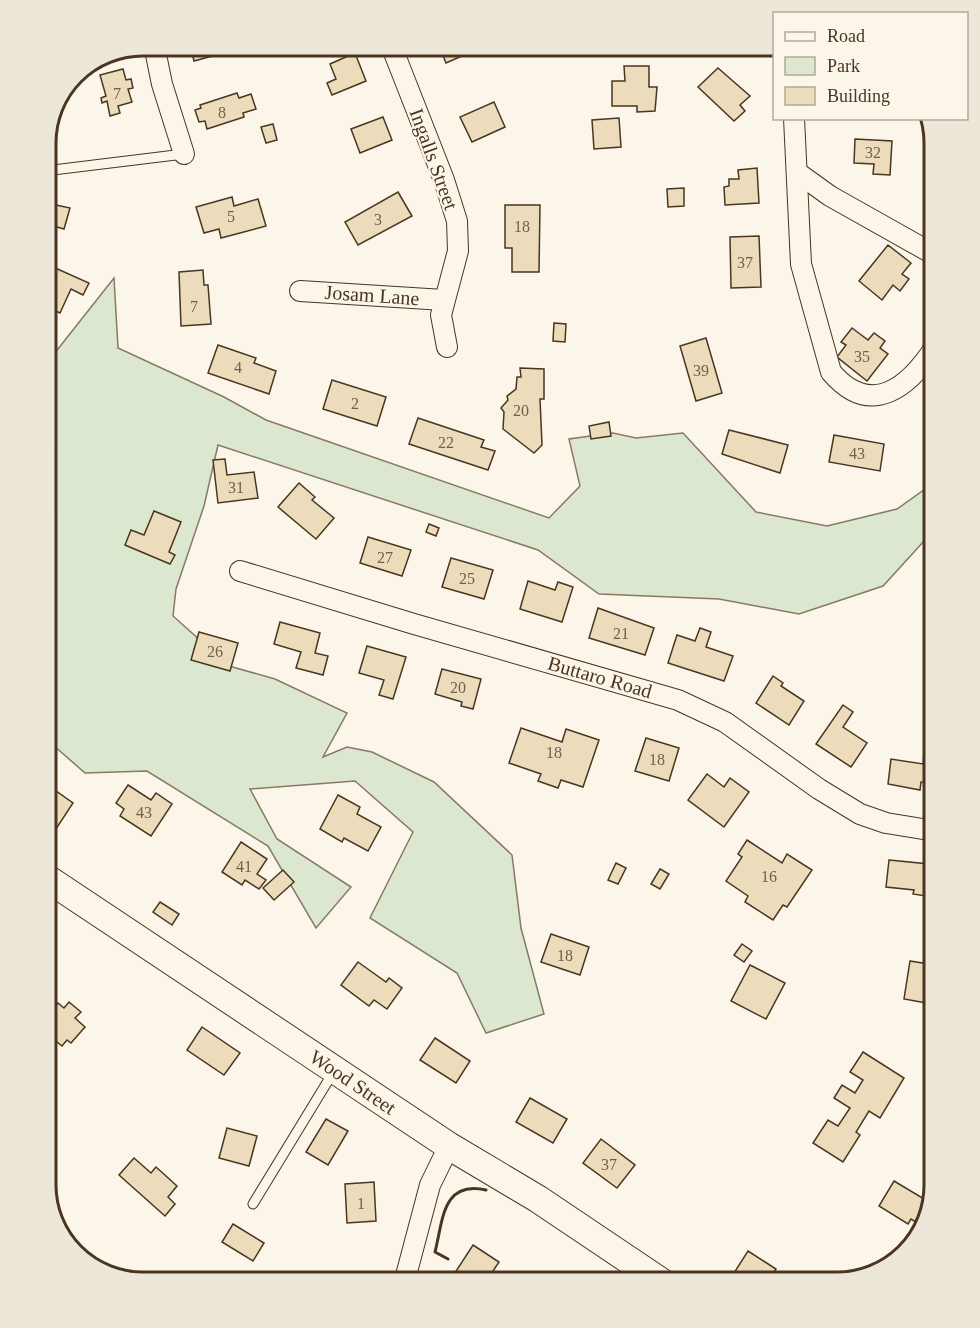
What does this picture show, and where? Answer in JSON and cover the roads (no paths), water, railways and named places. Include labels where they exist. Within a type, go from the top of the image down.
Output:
[{"type":"street","points":[[156,56],[162,84],[184,154]]},
{"type":"street","name":"Ingalls Street","points":[[395,56],[444,180],[457,221],[458,250],[444,300],[442,329],[447,346]]},
{"type":"street","points":[[794,120],[801,264],[831,372],[844,385],[858,393],[868,395],[891,392],[909,381],[925,359]]},
{"type":"street","points":[[798,173],[830,196],[925,249]]},
{"type":"street","name":"Josam Lane","points":[[300,291],[444,300]]},
{"type":"street","name":"Buttaro Road","points":[[240,571],[678,700],[725,722],[819,789],[860,814],[885,823],[925,829]]},
{"type":"street","name":"Wood Street","points":[[55,884],[449,1146],[538,1199],[648,1273]]},
{"type":"street","points":[[407,1272],[430,1185],[449,1146]]},
{"type":"lane","points":[[56,170],[184,154]]},
{"type":"lane","points":[[253,1204],[335,1069]]}]
